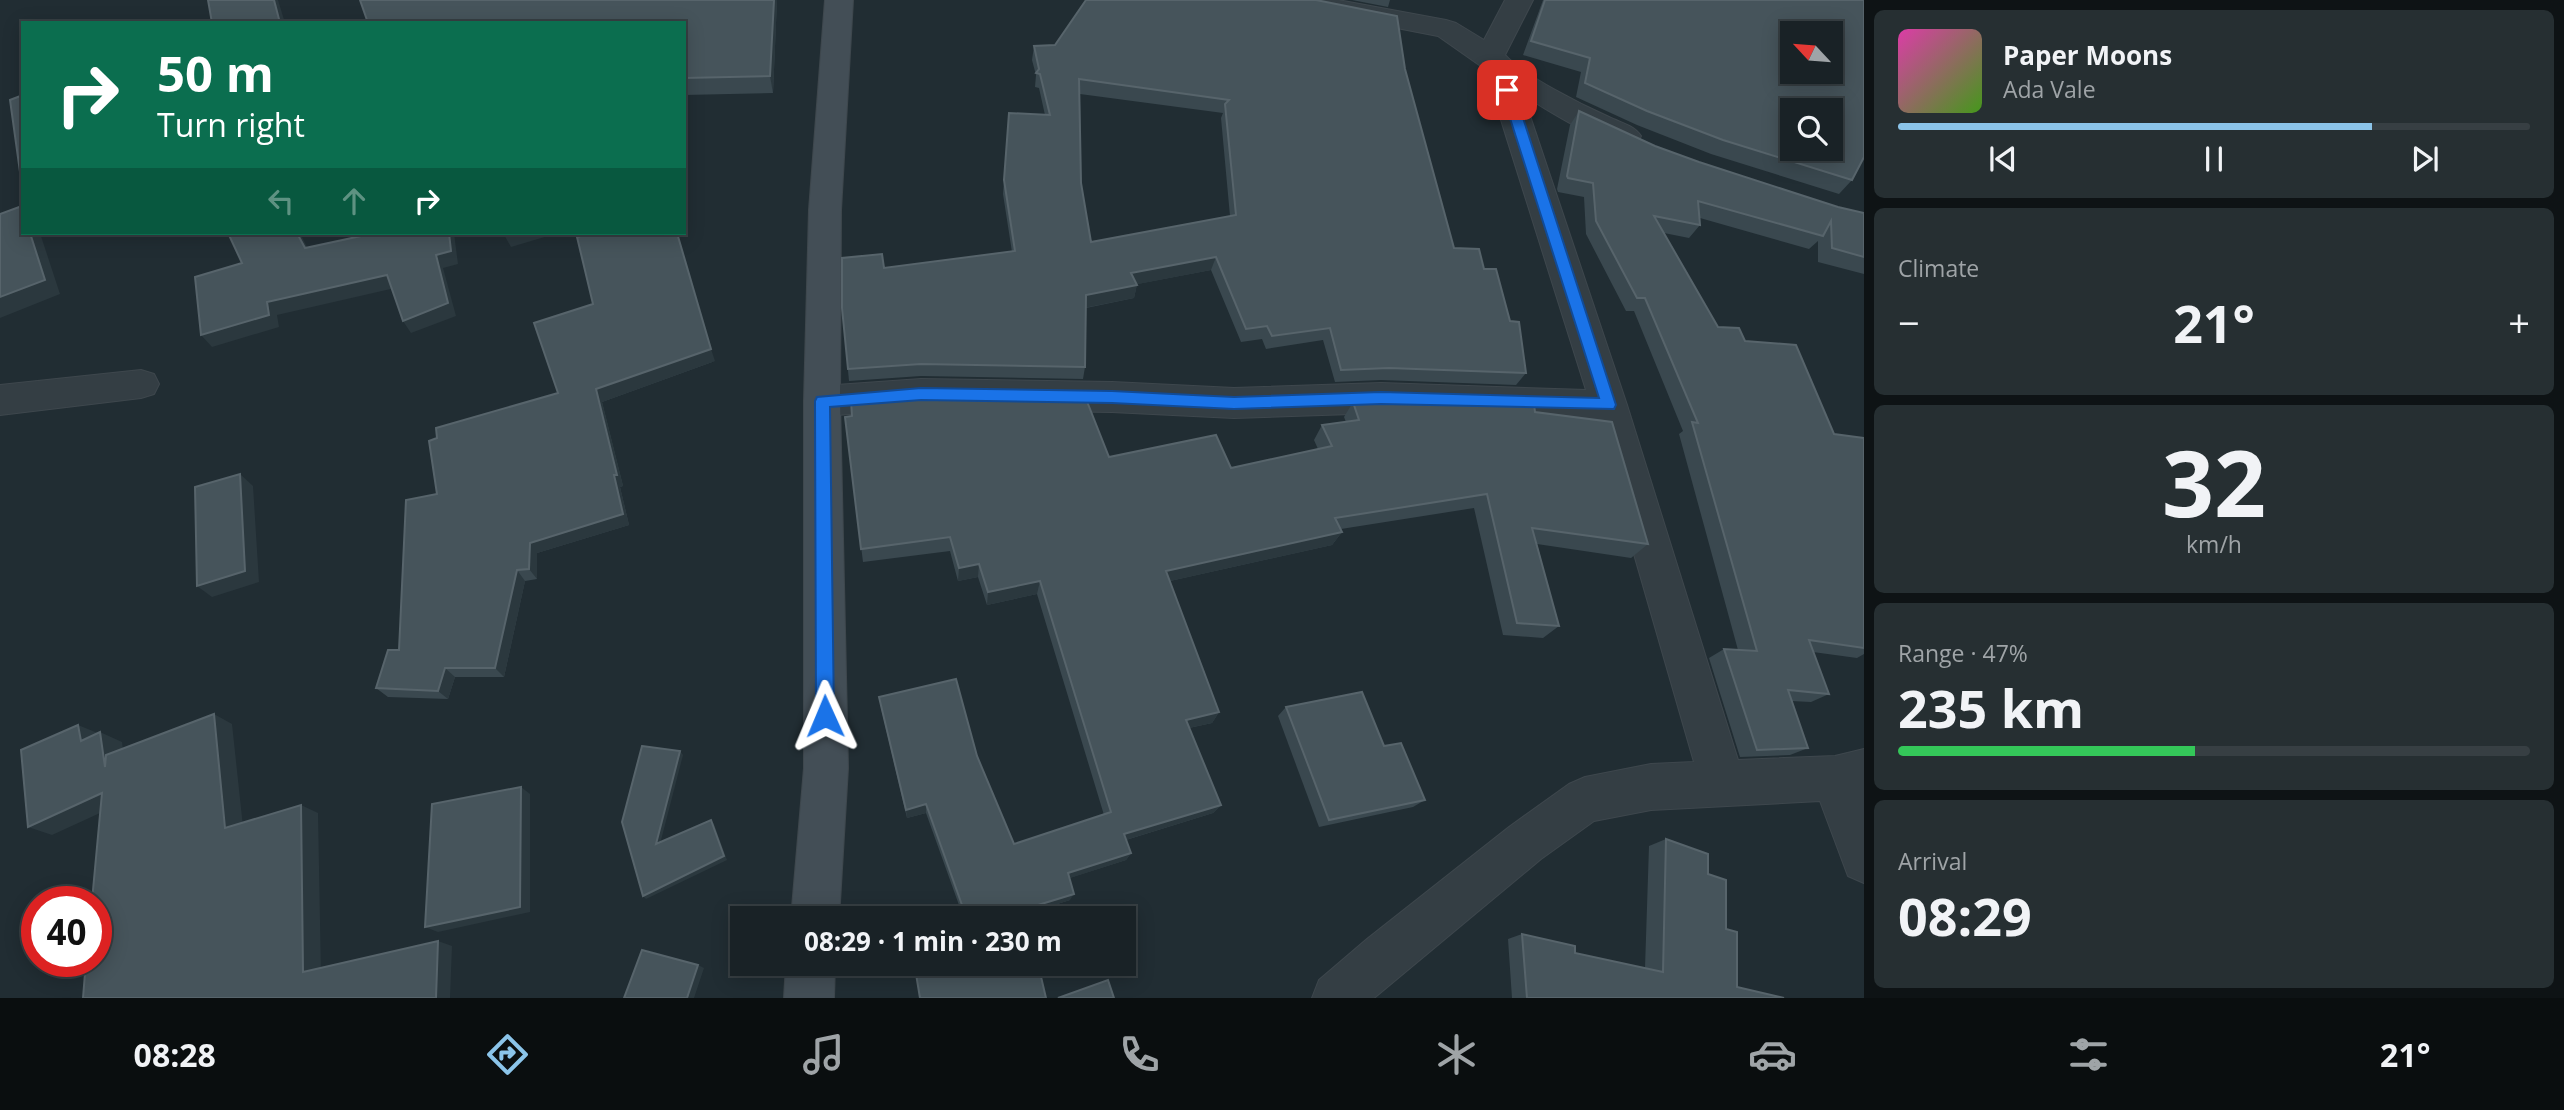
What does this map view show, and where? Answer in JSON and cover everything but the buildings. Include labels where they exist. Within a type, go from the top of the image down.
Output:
[{"type":"street","points":[[816,906],[826,768],[822,401],[825,210],[839,0]]},
{"type":"street","points":[[1294,0],[1446,29],[1597,124],[1654,147]]},
{"type":"street","points":[[1519,0],[1494,61],[1609,405],[1723,784]]},
{"type":"street","points":[[0,400],[141,384]]},
{"type":"street","points":[[822,401],[921,394],[1112,397],[1234,403],[1381,398],[1609,405]]},
{"type":"street","points":[[1337,998],[1384,956],[1525,843],[1585,800],[1651,787],[1850,774],[1864,860]]},
{"type":"street","points":[[809,998],[810,976]]},
{"type":"route","points":[[825,716],[822,401],[921,394],[1112,397],[1234,403],[1381,398],[1609,405],[1507,90]]}]
